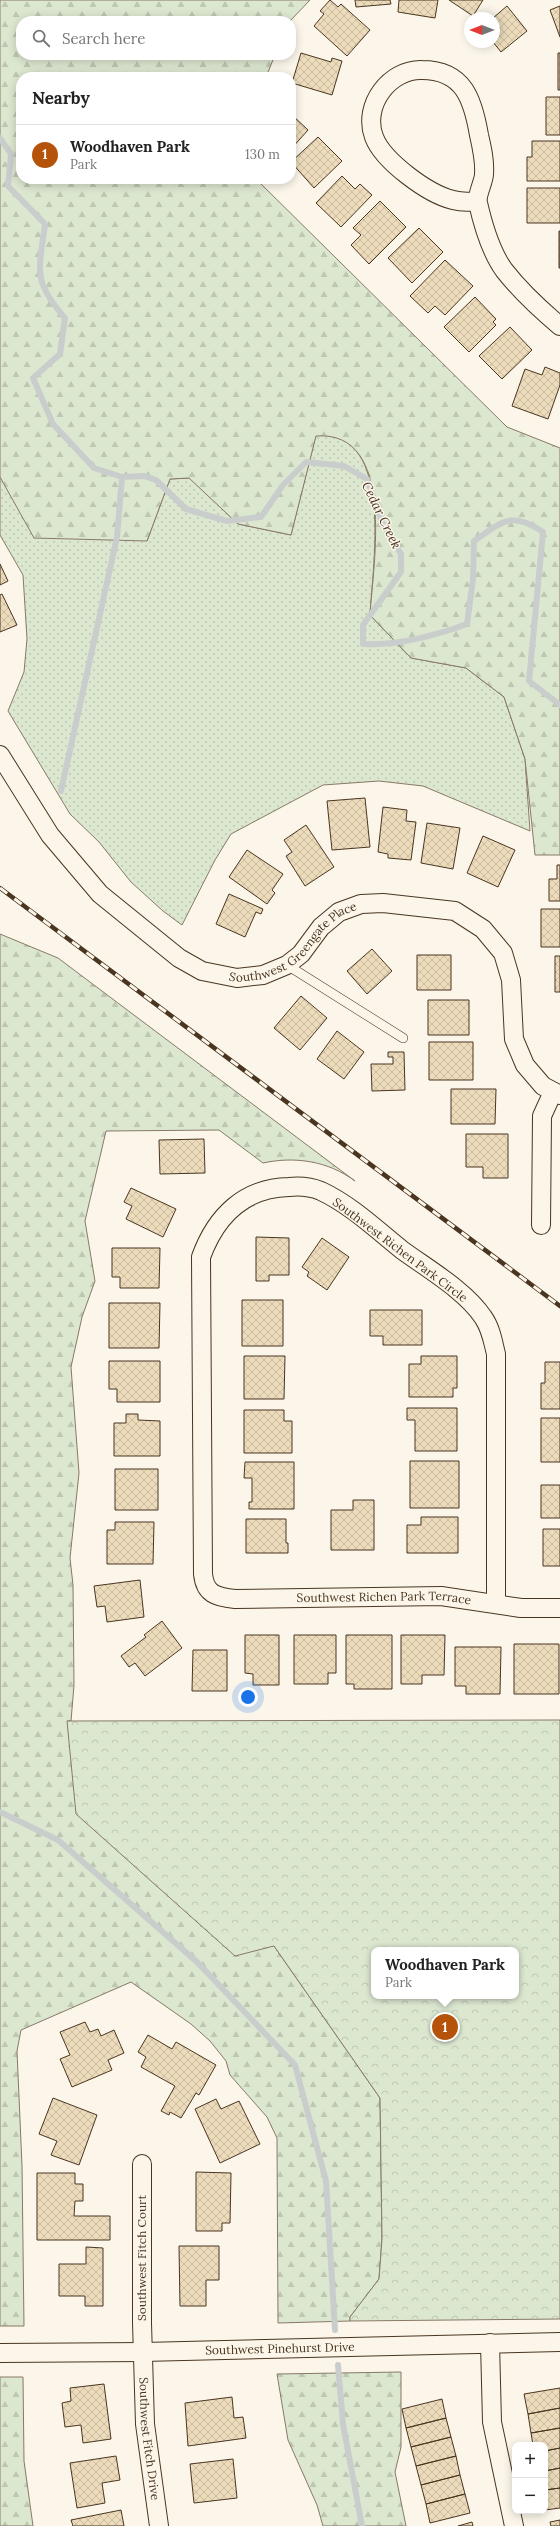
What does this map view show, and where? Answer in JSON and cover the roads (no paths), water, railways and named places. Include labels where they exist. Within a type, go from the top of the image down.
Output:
[{"type":"street","points":[[477,201],[453,200],[438,195],[383,153],[374,137],[372,124],[374,105],[382,89],[399,74],[413,70],[443,73],[457,81],[468,92],[474,107],[484,158],[484,174],[477,201],[490,241],[504,270],[560,326]]},
{"type":"street","name":"Southwest Greengate Place","points":[[0,755],[23,796],[50,835],[100,894],[179,958],[202,971],[237,978],[263,975],[287,965],[301,954],[321,927],[339,912],[361,904],[383,903],[455,911],[483,929],[503,952],[511,980],[514,1039],[525,1065],[543,1086],[557,1094]]},
{"type":"street","points":[[541,1225],[542,1116],[557,1094]]},
{"type":"street","name":"Southwest Richen Park Circle","points":[[208,1591],[204,1584],[203,1574],[201,1257],[208,1236],[221,1217],[239,1201],[258,1191],[278,1187],[301,1186],[321,1191],[344,1206],[462,1295],[484,1318],[496,1354],[496,1604]]},
{"type":"street","name":"Southwest Richen Park Terrace","points":[[208,1591],[216,1596],[235,1599],[440,1596],[521,1608],[560,1608]]},
{"type":"street","name":"Southwest Fitch Court","points":[[142,2164],[143,2352]]},
{"type":"street","name":"Southwest Pinehurst Drive","points":[[0,2353],[143,2352],[560,2342]]},
{"type":"street","points":[[490,2343],[492,2422],[514,2526]]},
{"type":"street","name":"Southwest Fitch Drive","points":[[143,2352],[145,2424],[159,2526]]},
{"type":"lane","points":[[287,965],[403,1038]]},
{"type":"waterway","name":"Cedar Creek","points":[[0,138],[11,154],[8,186],[45,224],[40,274],[47,294],[65,318],[60,354],[33,378],[53,424],[94,468],[122,477],[144,476],[156,480],[186,509],[227,521],[261,517],[283,485],[306,462],[344,466],[367,479],[382,522],[401,554],[401,572],[363,625],[363,644],[403,642],[467,624],[473,579],[474,541],[492,528],[507,521],[523,521],[532,525],[543,532],[529,681],[560,705]]},
{"type":"waterway","points":[[61,791],[117,537],[122,477]]},
{"type":"waterway","points":[[0,1812],[58,1840],[197,1962],[295,2065],[326,2181],[335,2330]]},
{"type":"waterway","points":[[338,2365],[343,2424],[362,2526]]},
{"type":"railway","points":[[0,888],[560,1306]]},
{"type":"place","name":"Woodhaven Park","points":[[445,2027]]}]
